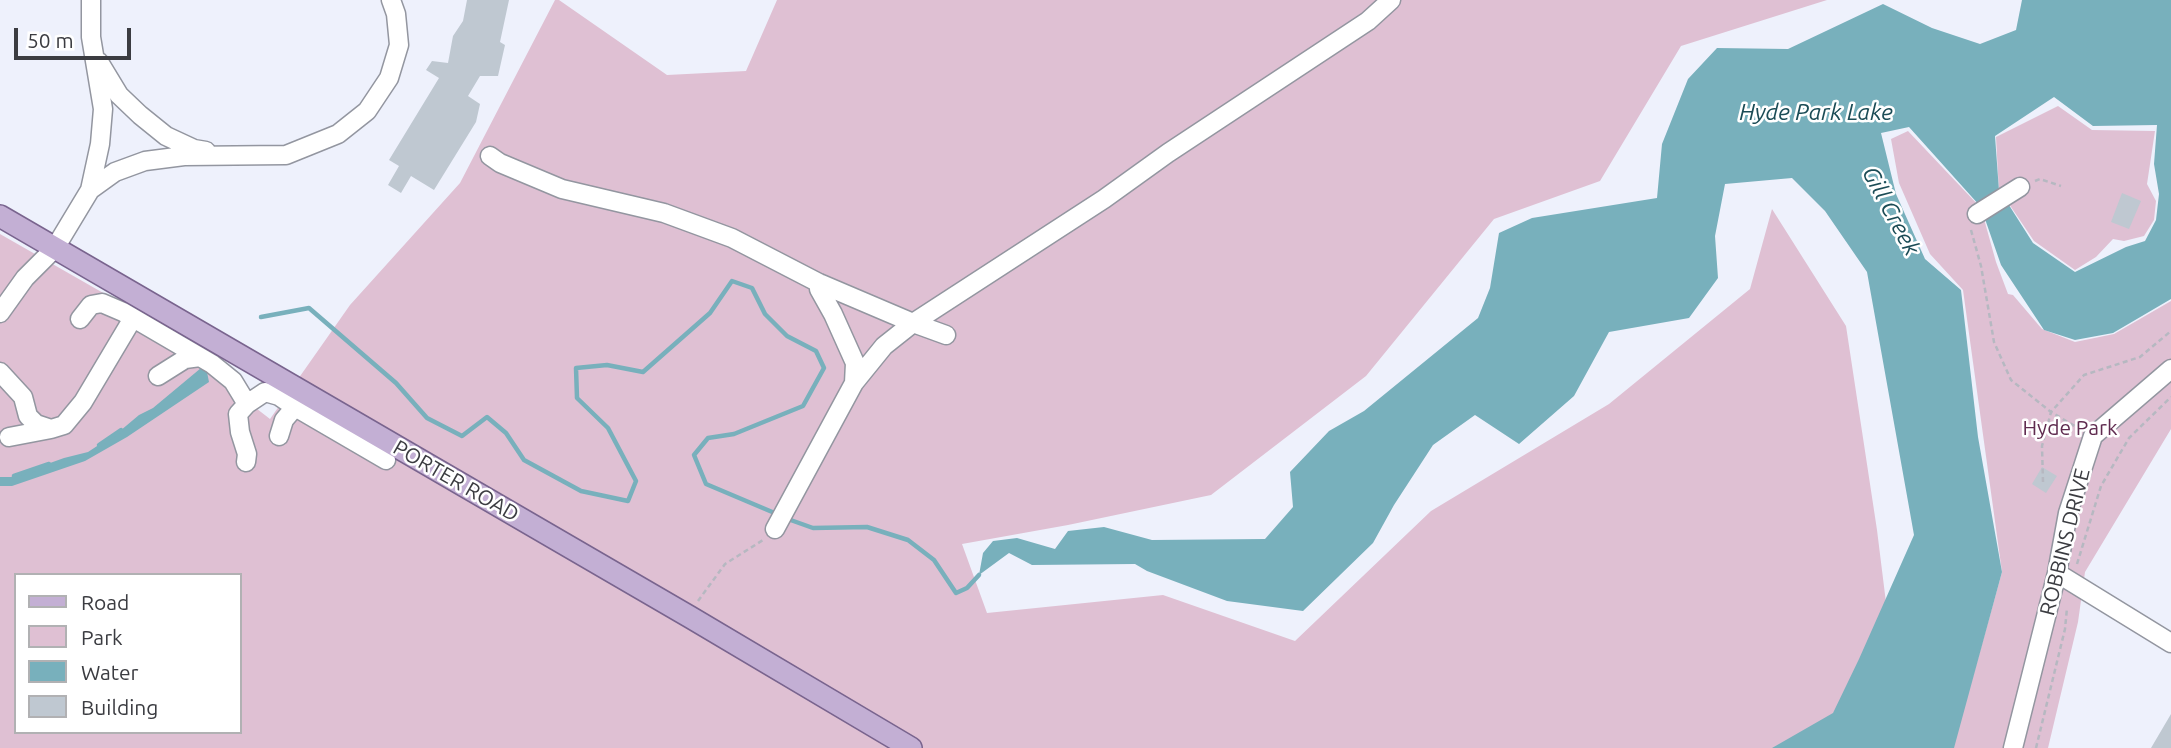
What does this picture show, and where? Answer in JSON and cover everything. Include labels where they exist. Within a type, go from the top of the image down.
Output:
[{"type":"main road","name":"PORTER ROAD","points":[[0,216],[911,748]]},
{"type":"street","points":[[0,313],[25,278],[55,248],[90,190],[100,144],[103,109],[94,54],[91,0]]},
{"type":"street","points":[[90,190],[115,172],[145,161],[184,156],[286,155],[338,135],[367,111],[389,78],[399,45],[396,14],[391,0]]},
{"type":"street","points":[[775,529],[854,383],[884,346],[913,323],[1104,199],[1168,153],[1368,21],[1391,0]]},
{"type":"street","points":[[94,54],[120,94],[166,136],[194,149],[233,156]]},
{"type":"street","points":[[490,156],[500,163],[562,189],[664,213],[732,238],[819,283],[946,335]]},
{"type":"street","points":[[1977,214],[2020,187]]},
{"type":"street","points":[[819,283],[819,289],[855,363],[854,383]]},
{"type":"street","points":[[80,319],[91,305],[102,303],[134,318],[200,357],[233,382],[247,404]]},
{"type":"street","points":[[5,438],[64,425],[77,411],[134,318]]},
{"type":"street","points":[[159,376],[185,359],[200,357]]},
{"type":"street","points":[[0,372],[23,397],[28,416],[36,424],[51,429]]},
{"type":"street","points":[[2093,436],[2169,373]]},
{"type":"street","points":[[246,462],[247,454],[238,414],[265,392],[279,396],[386,460]]},
{"type":"street","points":[[279,436],[284,420],[295,407]]},
{"type":"street","points":[[5,438],[22,428],[28,416]]},
{"type":"street","name":"ROBBINS DRIVE","points":[[2013,748],[2064,578],[2068,513],[2093,436]]},
{"type":"street","points":[[2064,578],[2171,643]]},
{"type":"path","points":[[2020,187],[2040,179],[2061,186]]},
{"type":"path","points":[[1977,214],[1969,225],[1982,267],[1994,342],[2011,380],[2050,412],[2093,436]]},
{"type":"path","points":[[2043,482],[2042,446],[2050,412],[2084,375],[2140,357],[2171,331]]},
{"type":"path","points":[[2036,748],[2065,629],[2067,596],[2064,578],[2101,486],[2129,438],[2171,397]]},
{"type":"path","points":[[690,617],[700,597],[726,564],[761,542],[775,529]]},
{"type":"green space","points":[[555,0],[559,0],[667,75],[746,71],[777,0],[1827,0],[1681,46],[1600,181],[1494,219],[1366,376],[1211,495],[962,544],[987,613],[1163,595],[1295,641],[1431,511],[1609,404],[1750,289],[1772,209],[1846,326],[1877,530],[1893,659],[1821,748],[0,748],[0,234],[119,302],[270,419],[350,305],[460,183]]},
{"type":"green space","name":"Hyde Park","points":[[2058,106],[2092,130],[2155,131],[2147,184],[2156,201],[2154,220],[2144,236],[2124,241],[2113,239],[2096,257],[2075,270],[2034,241],[2007,201],[1984,219],[1996,262],[2008,294],[2013,295],[2042,329],[2075,342],[2114,334],[2171,301],[2171,429],[2085,572],[2078,622],[2048,748],[1953,748],[2002,572],[1963,290],[1930,254],[1899,183],[1891,139],[1908,131],[1980,207],[1999,192],[1996,137]]},
{"type":"water","name":"Hyde Park Lake","points":[[2022,0],[2171,0],[2171,299],[2113,333],[2075,340],[2044,330],[2001,265],[1985,219],[2007,202],[2033,243],[2075,272],[2126,247],[2145,241],[2156,220],[2159,194],[2154,164],[2157,125],[2093,126],[2054,97],[1995,136],[1999,191],[1980,206],[1909,127],[1881,133],[1896,194],[1925,259],[1961,290],[1978,437],[2002,572],[1954,748],[1772,748],[1833,713],[1914,535],[1867,272],[1825,211],[1792,178],[1725,184],[1715,236],[1718,278],[1689,318],[1609,332],[1574,396],[1519,444],[1475,415],[1433,445],[1373,543],[1303,611],[1227,601],[1135,564],[1032,565],[1009,553],[979,575],[983,553],[993,541],[1017,538],[1055,549],[1068,531],[1104,527],[1152,540],[1265,539],[1293,507],[1290,472],[1329,431],[1364,411],[1478,318],[1490,288],[1499,233],[1532,218],[1657,198],[1662,144],[1688,79],[1717,48],[1788,49],[1883,4],[1932,28],[1980,44],[2016,30]]},
{"type":"water","points":[[201,368],[207,372],[209,382],[127,437],[85,461],[12,486],[0,486],[0,477],[11,477],[88,452],[153,408]]},
{"type":"building","points":[[467,0],[509,0],[500,42],[505,45],[498,76],[480,76],[468,96],[480,104],[476,122],[434,190],[411,176],[401,193],[388,185],[399,166],[389,160],[439,78],[426,70],[432,61],[448,63],[453,36],[463,21]]},
{"type":"building","points":[[2122,193],[2141,201],[2129,229],[2111,222]]},
{"type":"building","points":[[2042,467],[2057,476],[2046,493],[2032,484]]},
{"type":"building","points":[[2171,714],[2171,748],[2151,748]]},
{"type":"waterway","points":[[261,317],[309,308],[396,383],[427,418],[462,436],[487,417],[506,433],[524,460],[581,491],[628,501],[636,481],[608,428],[577,398],[576,368],[607,365],[643,372],[710,313],[732,281],[752,288],[765,314],[787,336],[816,351],[824,368],[803,406],[734,434],[708,438],[694,455],[706,484],[777,514]]},
{"type":"waterway","points":[[99,445],[121,430]]},
{"type":"waterway","points":[[14,476],[49,464]]},
{"type":"waterway","points":[[785,518],[813,528],[867,527],[908,540],[934,560],[956,593],[967,588],[979,575]]},
{"type":"water label","name":"Gill Creek","points":[[1891,211]]}]
